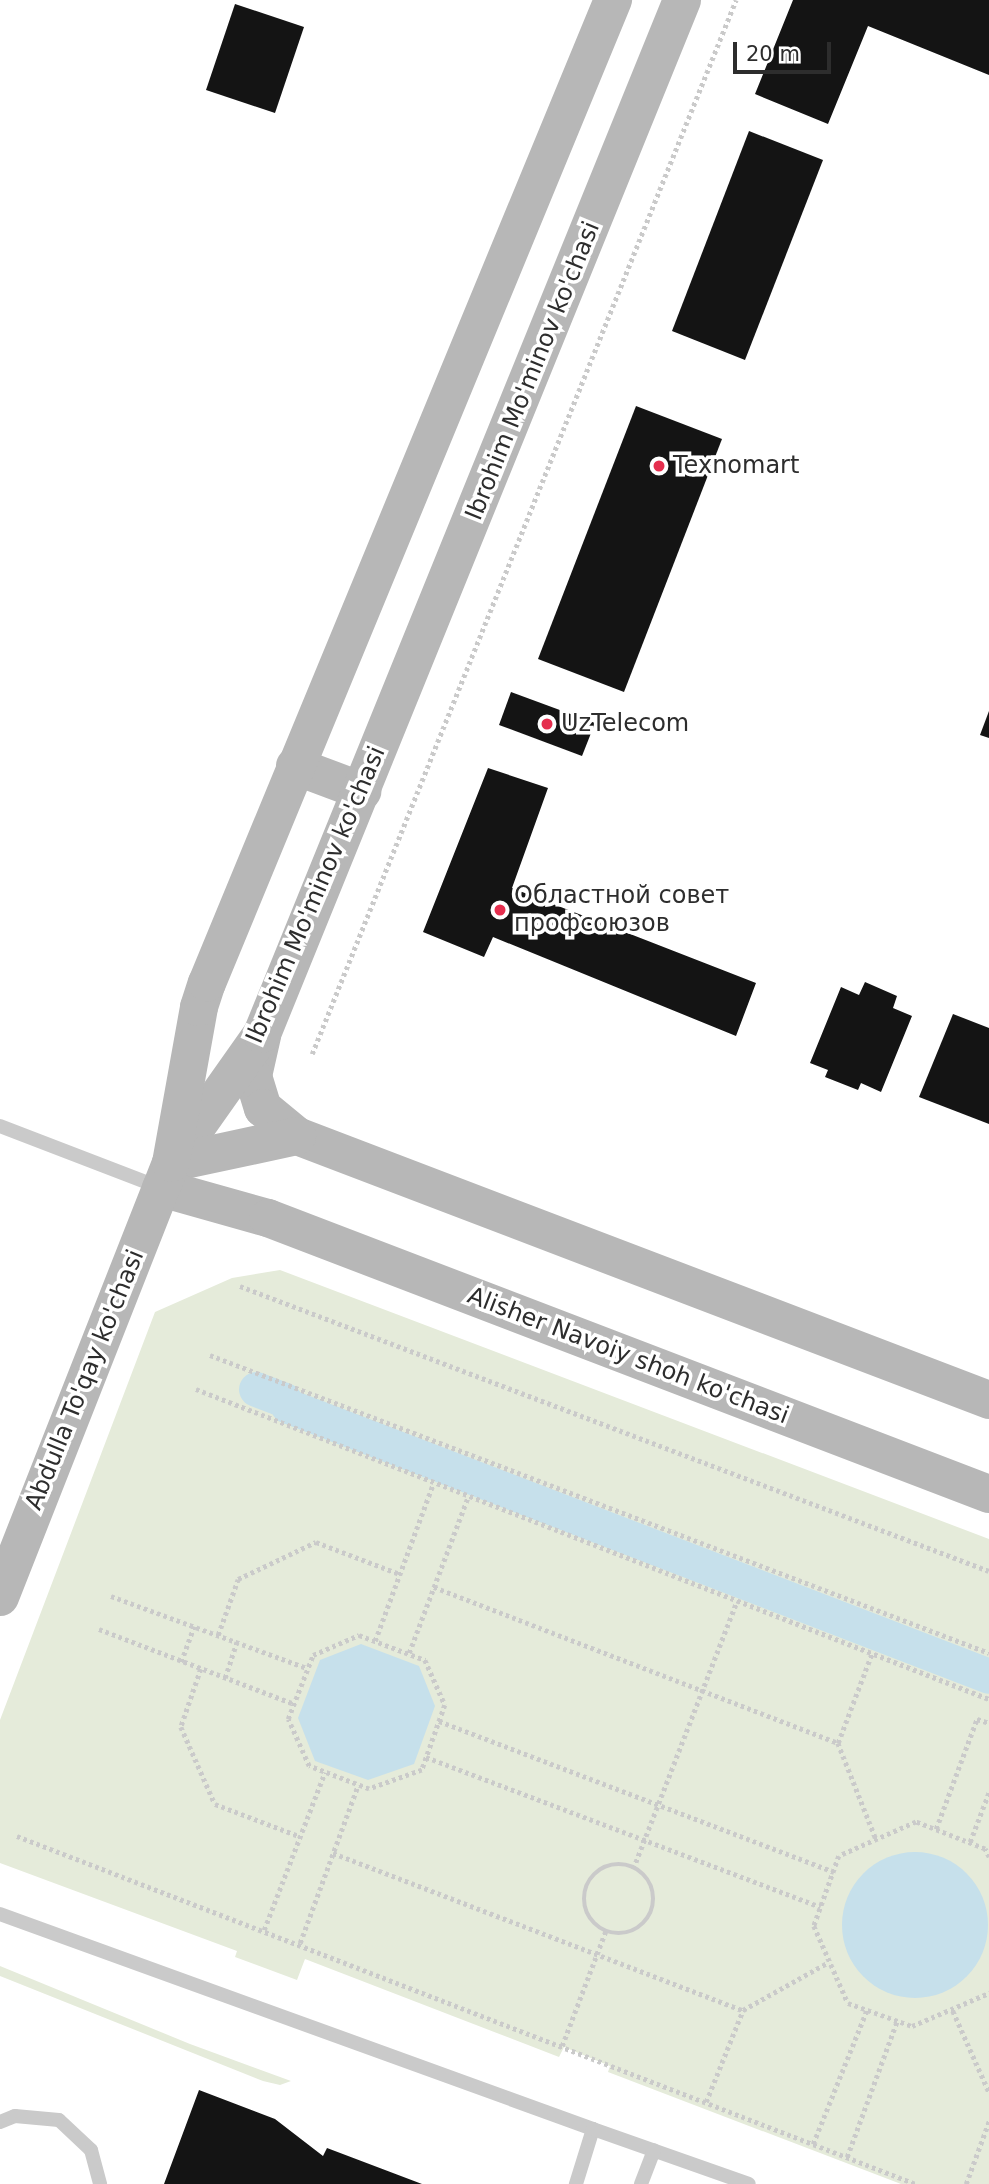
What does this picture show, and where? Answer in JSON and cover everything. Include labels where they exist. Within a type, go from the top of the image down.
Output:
[{"type":"main road","points":[[297,1136],[166,1176],[199,1007],[295,766],[613,0]]},
{"type":"main road","name":"Ibrohim Mo'minov ko'chasi","points":[[166,1176],[262,1034],[682,0]]},
{"type":"main road","points":[[295,766],[362,792]]},
{"type":"main road","points":[[262,1034],[253,1076],[263,1108],[297,1136],[989,1400]]},
{"type":"main road","name":"Alisher Navoiy shoh ko'chasi","points":[[166,1176],[268,1218],[989,1494]]},
{"type":"main road","name":"Abdulla To'qay ko'chasi","points":[[0,1597],[166,1176]]},
{"type":"lane","name":"Alisher Navoiy shoh ko'chasi","points":[[0,1126],[166,1176]]},
{"type":"lane","points":[[0,1914],[748,2184]]},
{"type":"lane","points":[[0,2122],[15,2116],[60,2120],[91,2150],[100,2184]]},
{"type":"lane","points":[[576,2184],[593,2129]]},
{"type":"lane","points":[[641,2184],[654,2150]]},
{"type":"path","points":[[312,1054],[736,0]]},
{"type":"path","points":[[240,1286],[989,1571]]},
{"type":"path","points":[[210,1355],[989,1653]]},
{"type":"path","points":[[196,1389],[989,1699]]},
{"type":"path","points":[[375,1641],[433,1483]]},
{"type":"path","points":[[409,1653],[468,1497]]},
{"type":"path","points":[[218,1635],[238,1579],[316,1542],[400,1574]]},
{"type":"path","points":[[435,1587],[838,1743]]},
{"type":"path","points":[[111,1596],[307,1668]]},
{"type":"path","points":[[633,1869],[737,1601]]},
{"type":"path","points":[[181,1662],[194,1626]]},
{"type":"path","points":[[99,1629],[294,1704]]},
{"type":"path","points":[[359,1635],[375,1641],[425,1660],[445,1705],[422,1770],[369,1789],[309,1766],[288,1720],[313,1655],[359,1635]]},
{"type":"path","points":[[225,1678],[237,1642]]},
{"type":"path","points":[[872,1653],[838,1743],[876,1839]]},
{"type":"path","points":[[201,1669],[181,1727],[215,1804],[299,1836]]},
{"type":"path","points":[[936,1829],[977,1719],[989,1723]]},
{"type":"path","points":[[439,1721],[834,1872]]},
{"type":"path","points":[[426,1757],[820,1907]]},
{"type":"path","points":[[264,1930],[325,1772]]},
{"type":"path","points":[[300,1943],[358,1785]]},
{"type":"path","points":[[970,1842],[989,1792]]},
{"type":"path","points":[[989,1857],[985,1849],[916,1822],[839,1856],[814,1926],[848,2003],[912,2026],[953,2011],[989,1993]]},
{"type":"path","points":[[17,1836],[300,1943],[916,2184]]},
{"type":"path","points":[[333,1853],[598,1952],[743,2010]]},
{"type":"path","points":[[615,1862],[633,1869],[646,1874],[656,1897],[647,1923],[621,1936],[594,1926],[582,1901],[591,1875],[615,1862]]},
{"type":"path","points":[[562,2046],[606,1930]]},
{"type":"path","points":[[706,2102],[743,2010],[829,1962]]},
{"type":"path","points":[[813,2144],[867,2010]]},
{"type":"path","points":[[953,2011],[989,2092]]},
{"type":"path","points":[[847,2157],[897,2021]]},
{"type":"path","points":[[966,2184],[989,2121]]},
{"type":"green space","points":[[280,1270],[989,1539],[989,2184],[901,2184],[608,2072],[610,2066],[564,2047],[559,2057],[305,1959],[297,1980],[235,1957],[237,1951],[0,1863],[0,1720],[155,1312],[232,1278]]},
{"type":"green space","points":[[0,1966],[190,2044],[291,2081],[280,2085],[263,2081],[0,1976]]},
{"type":"water","points":[[361,1644],[419,1666],[435,1706],[414,1764],[368,1780],[315,1761],[298,1718],[320,1660]]},
{"type":"water","points":[[915,1852],[943,1858],[967,1873],[982,1897],[988,1925],[982,1953],[967,1977],[943,1992],[915,1998],[887,1992],[863,1977],[848,1953],[842,1925],[848,1897],[863,1873],[887,1858]]},
{"type":"building","points":[[793,0],[989,0],[989,75],[868,26],[828,124],[755,94]]},
{"type":"building","points":[[235,4],[304,27],[275,113],[206,90]]},
{"type":"building","points":[[749,131],[823,160],[745,360],[672,331]]},
{"type":"building","points":[[636,406],[722,439],[624,692],[538,659]]},
{"type":"building","name":"UzTelecom","points":[[511,692],[595,723],[582,756],[499,725]]},
{"type":"building","points":[[989,711],[989,738],[980,735]]},
{"type":"building","name":"Областной совет профсоюзов","points":[[488,768],[548,788],[512,888],[756,983],[736,1036],[493,937],[484,957],[423,932]]},
{"type":"building","points":[[865,982],[897,996],[893,1008],[912,1016],[881,1092],[861,1083],[858,1090],[825,1077],[828,1070],[810,1063],[841,987],[859,995]]},
{"type":"building","points":[[953,1014],[989,1028],[989,1124],[919,1097]]},
{"type":"building","points":[[199,2090],[275,2119],[323,2156],[327,2148],[422,2184],[164,2184]]},
{"type":"waterway","points":[[256,1389],[284,1400],[288,1406],[989,1676]]},
{"type":"place","name":"Texnomart","points":[[659,466]]},
{"type":"place","name":"UzTelecom","points":[[547,724]]},
{"type":"place","name":"Областной совет профсоюзов","points":[[500,910]]}]
